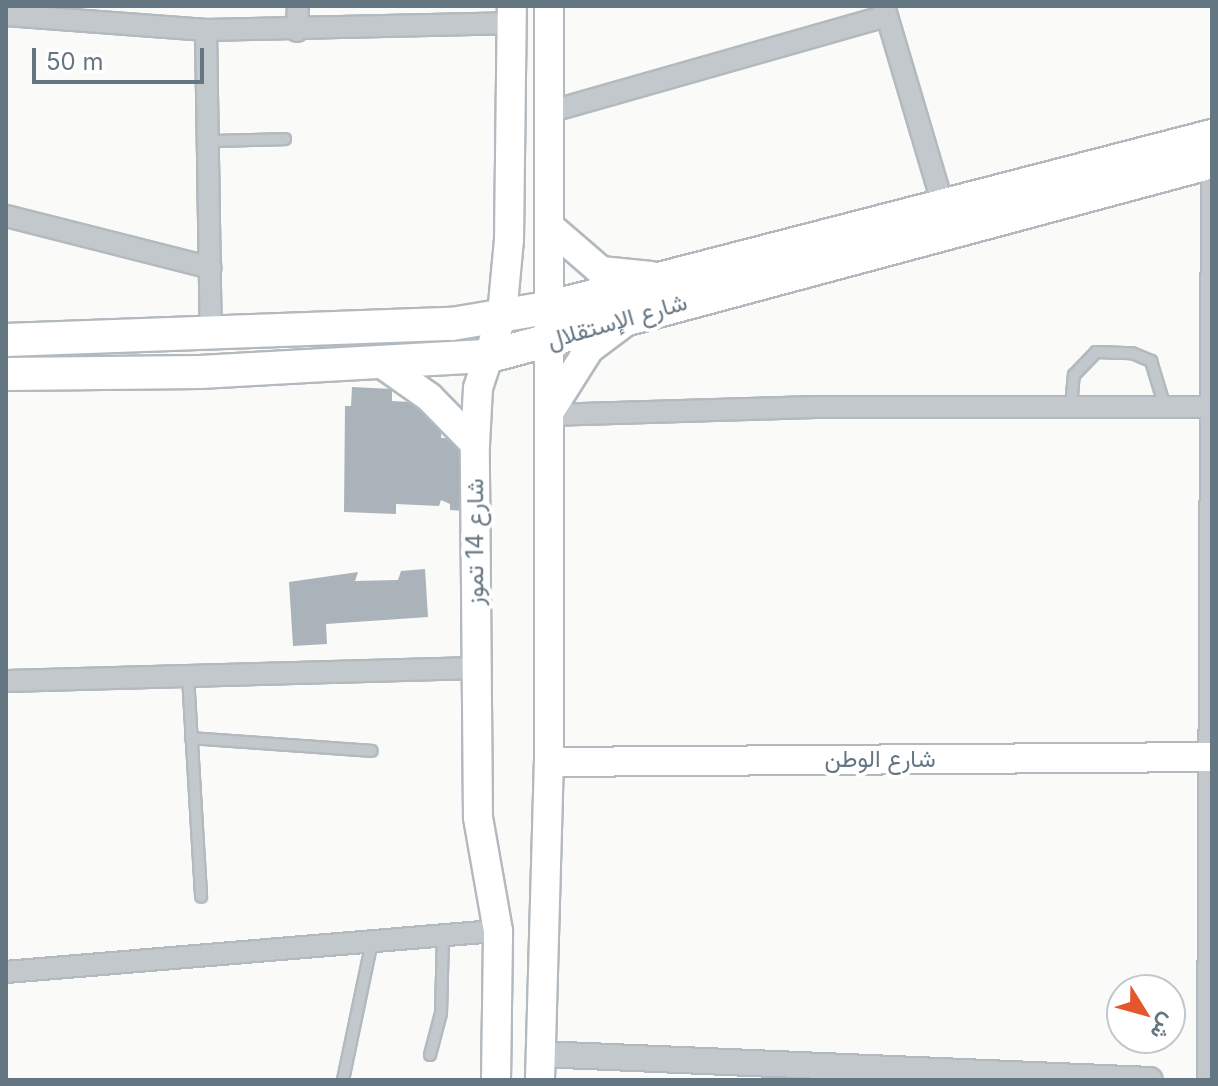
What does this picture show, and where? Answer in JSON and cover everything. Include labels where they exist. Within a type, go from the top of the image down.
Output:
[{"type":"main road","points":[[540,1067],[549,762],[549,6]]},
{"type":"main road","name":"شارع 14 تموز","points":[[496,1080],[498,931],[478,817],[474,668],[475,444],[478,388],[502,315],[512,14]]},
{"type":"main road","name":"شارع الإستقلال","points":[[6,340],[211,336],[452,324],[547,308],[664,274],[942,202],[1212,136]]},
{"type":"main road","name":"شارع الإستقلال","points":[[6,374],[381,363],[490,356],[636,314],[1212,162]]},
{"type":"main road","points":[[549,226],[601,271],[636,277],[664,274]]},
{"type":"main road","points":[[548,415],[589,349],[636,314]]},
{"type":"main road","points":[[381,363],[429,397],[475,444]]},
{"type":"main road","name":"شارع الوطن","points":[[549,762],[1211,757]]},
{"type":"street","points":[[297,31],[298,6]]},
{"type":"street","points":[[549,112],[885,11],[942,202]]},
{"type":"street","points":[[6,15],[125,16],[206,30],[297,31],[512,14]]},
{"type":"street","points":[[206,30],[211,336]]},
{"type":"street","points":[[1208,1080],[1212,162]]},
{"type":"street","points":[[6,216],[211,268]]},
{"type":"street","points":[[548,415],[711,408],[1212,407]]},
{"type":"street","points":[[6,681],[474,668]]},
{"type":"street","points":[[6,972],[498,931]]},
{"type":"street","points":[[540,1067],[1149,1080]]},
{"type":"lane","points":[[209,141],[285,139]]},
{"type":"lane","points":[[1071,407],[1074,375],[1096,352],[1132,353],[1151,361],[1165,407]]},
{"type":"lane","points":[[188,676],[201,897]]},
{"type":"lane","points":[[191,738],[372,751]]},
{"type":"lane","points":[[430,1055],[441,1013],[443,935]]},
{"type":"lane","points":[[343,1080],[372,941]]},
{"type":"building","points":[[352,387],[392,389],[392,401],[429,403],[442,416],[441,438],[468,439],[464,511],[450,510],[450,504],[441,500],[439,506],[396,504],[396,514],[344,512],[345,406],[351,406]]},
{"type":"building","points":[[425,569],[428,617],[326,624],[327,644],[293,646],[289,582],[358,572],[355,581],[398,580],[401,571]]}]
